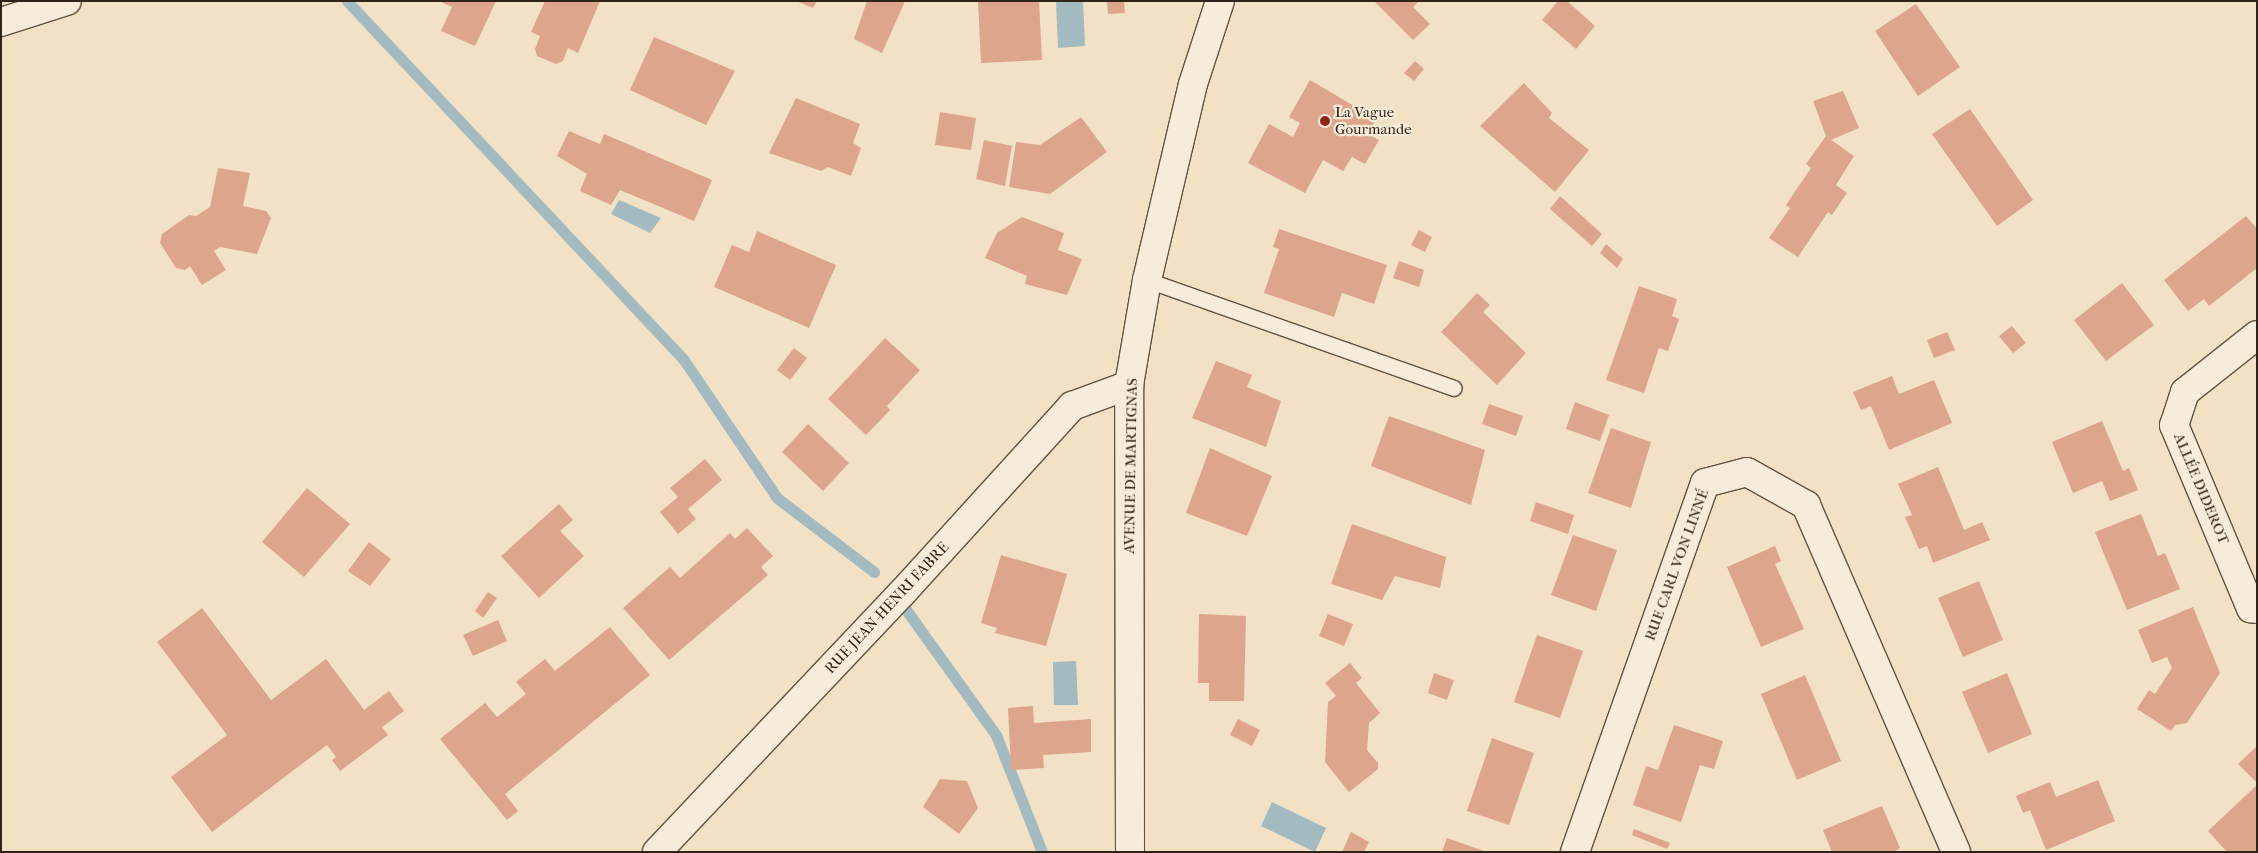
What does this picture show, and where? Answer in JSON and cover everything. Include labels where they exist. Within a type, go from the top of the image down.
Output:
[{"type":"street","points":[[1,22],[67,1]]},
{"type":"street","name":"AVENUE DE MARTIGNAS","points":[[1130,852],[1129,385],[1147,280],[1193,84],[1220,1]]},
{"type":"street","name":"ALLÉE DIDEROT","points":[[2257,335],[2185,392],[2174,425],[2251,608],[2257,609]]},
{"type":"street","name":"RUE JEAN-HENRI FABRE","points":[[657,852],[895,600],[1072,406],[1129,385]]},
{"type":"street","name":"RUE CARL VON LINNÉ","points":[[1575,852],[1706,483],[1747,472],[1806,505],[1956,852]]},
{"type":"lane","points":[[1147,280],[1454,388]]},
{"type":"water","points":[[1056,1],[1083,1],[1085,46],[1058,48]]},
{"type":"water","points":[[619,200],[661,218],[650,233],[611,214]]},
{"type":"water","points":[[1076,661],[1078,705],[1054,705],[1053,662]]},
{"type":"water","points":[[1272,802],[1326,828],[1315,852],[1261,826]]},
{"type":"building","points":[[439,1],[496,1],[475,46],[441,31],[452,7]]},
{"type":"building","points":[[545,1],[600,1],[578,53],[568,48],[563,61],[556,64],[537,56],[535,49],[540,36],[531,32]]},
{"type":"building","points":[[796,1],[817,1],[813,8]]},
{"type":"building","points":[[867,1],[905,1],[882,53],[854,39]]},
{"type":"building","points":[[978,1],[1039,1],[1042,60],[981,63]]},
{"type":"building","points":[[1107,1],[1124,1],[1125,13],[1108,14]]},
{"type":"building","points":[[1374,1],[1419,1],[1413,7],[1430,24],[1413,40]]},
{"type":"building","points":[[1558,1],[1567,1],[1595,26],[1576,49],[1542,20]]},
{"type":"building","points":[[1916,4],[1960,67],[1918,96],[1875,31]]},
{"type":"building","points":[[654,37],[735,71],[706,125],[630,90]]},
{"type":"building","points":[[1415,61],[1424,69],[1414,81],[1404,73]]},
{"type":"building","points":[[1310,80],[1376,119],[1368,134],[1379,140],[1365,164],[1352,157],[1343,171],[1323,160],[1305,193],[1248,163],[1269,124],[1293,137],[1300,123],[1289,117]]},
{"type":"building","points":[[1524,83],[1552,113],[1549,118],[1589,150],[1555,192],[1480,126]]},
{"type":"building","points":[[1843,91],[1859,128],[1831,140],[1854,156],[1836,185],[1847,193],[1832,215],[1828,212],[1798,257],[1769,238],[1790,208],[1786,205],[1811,168],[1806,164],[1826,136],[1813,101]]},
{"type":"building","points":[[796,98],[860,124],[853,143],[861,148],[851,176],[828,167],[821,171],[769,153]]},
{"type":"building","points":[[1970,109],[2033,200],[1997,226],[1932,134]]},
{"type":"building","points":[[940,112],[976,118],[971,150],[935,145]]},
{"type":"building","points":[[1081,117],[1107,152],[1050,194],[1009,187],[1016,142],[1040,145]]},
{"type":"building","points":[[569,131],[600,144],[604,134],[712,180],[694,221],[620,190],[611,205],[580,191],[587,174],[557,156]]},
{"type":"building","points":[[984,140],[1012,146],[1005,186],[976,179]]},
{"type":"building","points":[[218,168],[250,173],[243,206],[266,211],[271,218],[257,254],[220,247],[214,251],[226,270],[202,285],[190,266],[185,270],[176,268],[160,243],[162,234],[189,215],[196,216],[210,207]]},
{"type":"building","points":[[1560,196],[1602,234],[1592,246],[1550,209]]},
{"type":"building","points":[[2246,216],[2257,229],[2257,268],[2209,306],[2204,299],[2188,311],[2164,280]]},
{"type":"building","points":[[1022,217],[1064,233],[1058,250],[1082,259],[1067,295],[1025,284],[1027,276],[985,258],[997,233]]},
{"type":"building","points":[[1279,229],[1387,265],[1374,304],[1342,293],[1334,317],[1264,293],[1279,249],[1273,247]]},
{"type":"building","points":[[1419,230],[1432,237],[1425,252],[1411,245]]},
{"type":"building","points":[[757,231],[836,265],[809,328],[714,287],[732,245],[749,252]]},
{"type":"building","points":[[1606,244],[1623,259],[1617,268],[1600,253]]},
{"type":"building","points":[[1399,261],[1424,270],[1419,287],[1393,278]]},
{"type":"building","points":[[2122,283],[2154,325],[2106,361],[2074,320]]},
{"type":"building","points":[[1639,286],[1677,299],[1672,316],[1679,319],[1668,351],[1659,348],[1644,393],[1606,380]]},
{"type":"building","points":[[1477,293],[1490,305],[1483,312],[1526,353],[1497,385],[1441,332]]},
{"type":"building","points":[[2012,326],[2026,343],[2013,353],[1999,336]]},
{"type":"building","points":[[1947,332],[1955,350],[1934,358],[1927,340]]},
{"type":"building","points":[[885,338],[920,370],[887,406],[890,410],[866,435],[828,399]]},
{"type":"building","points":[[794,348],[807,358],[790,380],[777,370]]},
{"type":"building","points":[[1216,361],[1252,375],[1247,387],[1281,401],[1266,447],[1192,418]]},
{"type":"building","points":[[1892,376],[1899,394],[1934,380],[1952,423],[1889,450],[1871,406],[1861,410],[1853,392]]},
{"type":"building","points":[[1575,402],[1609,415],[1600,441],[1566,429]]},
{"type":"building","points":[[1489,404],[1523,416],[1516,436],[1482,424]]},
{"type":"building","points":[[1389,416],[1485,450],[1471,505],[1371,466]]},
{"type":"building","points":[[2102,421],[2123,471],[2129,468],[2138,490],[2110,501],[2102,481],[2073,493],[2052,442]]},
{"type":"building","points":[[808,424],[849,463],[823,491],[782,452]]},
{"type":"building","points":[[1611,428],[1651,442],[1631,508],[1588,493]]},
{"type":"building","points":[[1210,448],[1272,476],[1247,536],[1186,513]]},
{"type":"building","points":[[705,459],[722,480],[688,509],[696,519],[678,534],[660,512],[678,497],[670,488]]},
{"type":"building","points":[[1938,467],[1964,530],[1982,522],[1990,540],[1933,563],[1927,546],[1919,549],[1905,517],[1912,515],[1898,484]]},
{"type":"building","points":[[307,488],[350,524],[304,577],[262,542]]},
{"type":"building","points":[[1536,502],[1574,515],[1568,534],[1530,521]]},
{"type":"building","points":[[559,504],[573,520],[560,531],[584,556],[539,598],[501,556]]},
{"type":"building","points":[[2141,514],[2158,556],[2165,553],[2180,589],[2127,610],[2095,532]]},
{"type":"building","points":[[1352,524],[1446,557],[1440,588],[1395,576],[1382,600],[1331,584]]},
{"type":"building","points":[[747,528],[773,556],[761,567],[768,575],[669,660],[623,608],[670,567],[680,578],[730,533],[735,539]]},
{"type":"building","points":[[1573,535],[1617,550],[1596,611],[1551,595]]},
{"type":"building","points":[[369,542],[391,559],[370,586],[348,571]]},
{"type":"building","points":[[1775,546],[1781,561],[1775,564],[1804,629],[1761,647],[1727,567]]},
{"type":"building","points":[[1001,555],[1067,574],[1046,646],[995,633],[997,628],[981,623]]},
{"type":"building","points":[[1979,581],[2003,640],[1963,657],[1938,598]]},
{"type":"building","points":[[488,592],[497,598],[483,618],[475,611]]},
{"type":"building","points":[[2193,607],[2220,673],[2187,723],[2175,725],[2171,731],[2137,709],[2149,690],[2155,694],[2172,668],[2167,657],[2152,663],[2138,630]]},
{"type":"building","points":[[202,608],[271,700],[326,659],[364,710],[389,691],[404,711],[382,727],[388,735],[340,771],[332,760],[336,757],[327,745],[212,832],[171,777],[227,735],[157,642]]},
{"type":"building","points":[[1199,614],[1246,616],[1244,701],[1209,701],[1209,683],[1198,683]]},
{"type":"building","points":[[1328,614],[1353,624],[1344,646],[1319,636]]},
{"type":"building","points":[[498,620],[507,641],[473,656],[463,635]]},
{"type":"building","points":[[610,627],[650,675],[505,794],[518,811],[507,820],[440,739],[485,703],[497,717],[526,694],[516,682],[545,659],[555,671]]},
{"type":"building","points":[[1537,635],[1583,651],[1560,718],[1514,702]]},
{"type":"building","points":[[1350,663],[1362,678],[1356,683],[1380,713],[1369,723],[1367,750],[1378,763],[1378,769],[1349,792],[1325,762],[1328,702],[1336,696],[1325,683]]},
{"type":"building","points":[[1434,673],[1454,680],[1447,700],[1428,693]]},
{"type":"building","points":[[2007,673],[2032,734],[1988,753],[1962,692]]},
{"type":"building","points":[[1805,675],[1841,761],[1797,780],[1761,694]]},
{"type":"building","points":[[1033,706],[1034,723],[1091,719],[1091,752],[1043,755],[1044,768],[1011,770],[1008,708]]},
{"type":"building","points":[[1238,719],[1260,730],[1252,746],[1230,735]]},
{"type":"building","points":[[1674,725],[1723,741],[1714,769],[1700,765],[1681,822],[1633,805],[1646,766],[1658,770]]},
{"type":"building","points":[[1492,738],[1534,753],[1509,825],[1467,811]]},
{"type":"building","points":[[2257,746],[2257,783],[2238,764]]},
{"type":"building","points":[[940,779],[967,781],[978,808],[959,834],[923,807]]},
{"type":"building","points":[[2098,780],[2115,821],[2046,850],[2030,810],[2023,813],[2016,796],[2050,782],[2056,797]]},
{"type":"building","points":[[2257,785],[2257,852],[2227,852],[2208,831]]},
{"type":"building","points":[[1882,806],[1900,848],[1894,852],[1832,852],[1823,830]]},
{"type":"building","points":[[1634,829],[1670,843],[1667,849],[1632,835]]},
{"type":"building","points":[[1351,832],[1369,842],[1364,852],[1342,852]]},
{"type":"building","points":[[1447,838],[1484,851],[1484,852],[1442,852]]},
{"type":"waterway","points":[[347,1],[684,360],[777,498],[874,572]]},
{"type":"waterway","points":[[904,607],[996,735],[1042,852]]},
{"type":"place","name":"La Vague Gourmande","points":[[1325,121]]}]
